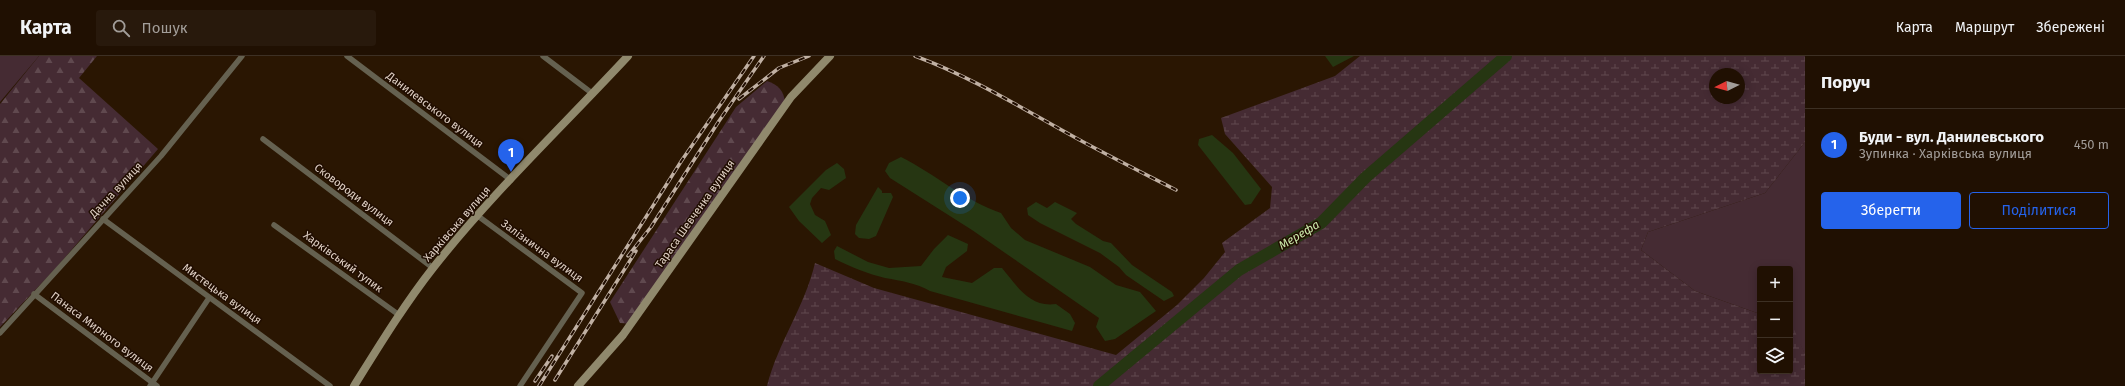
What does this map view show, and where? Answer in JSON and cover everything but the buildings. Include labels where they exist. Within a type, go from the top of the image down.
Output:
[{"type":"street","name":"Дачна вулиця","points":[[0,333],[160,156],[242,56]]},
{"type":"street","name":"Данилевського вулиця","points":[[347,56],[511,180]]},
{"type":"street","points":[[543,56],[593,94]]},
{"type":"street","name":"Харківська вулиця","points":[[354,386],[399,316],[433,268],[511,180],[628,56]]},
{"type":"street","name":"Тараса Шевченка вулиця","points":[[578,386],[623,335],[791,98],[830,56]]},
{"type":"street","name":"Сковороди вулиця","points":[[263,138],[433,268]]},
{"type":"street","name":"Залізнична вулиця","points":[[478,216],[582,293],[520,386]]},
{"type":"street","name":"Мистецька вулиця","points":[[103,218],[209,298],[330,386]]},
{"type":"street","name":"Харківський тупик","points":[[274,225],[399,316]]},
{"type":"street","name":"Панаса Мирного вулиця","points":[[34,294],[153,385]]},
{"type":"street","points":[[153,385],[209,298]]},
{"type":"green space","points":[[0,56],[39,56],[0,102]]},
{"type":"green space","points":[[39,56],[97,56],[79,78],[158,149],[56,268],[0,327],[0,104]]},
{"type":"green space","points":[[1360,56],[1805,56],[1805,142],[1765,193],[1648,232],[1641,250],[1695,291],[1757,313],[1757,374],[1793,374],[1793,327],[1805,354],[1805,386],[767,386],[778,355],[811,279],[815,263],[874,288],[1116,355],[1177,305],[1204,278],[1225,252],[1222,243],[1270,208],[1272,187],[1225,134],[1221,118],[1335,76]]},
{"type":"green space","points":[[767,81],[774,84],[782,91],[785,103],[630,324],[620,323],[610,302],[736,107]]},
{"type":"green space","points":[[1805,142],[1805,354],[1793,331],[1793,266],[1757,266],[1757,313],[1695,291],[1641,250],[1648,232],[1765,193]]},
{"type":"shaded area","points":[[1325,56],[1354,56],[1333,67]]},
{"type":"shaded area","points":[[1212,135],[1233,153],[1261,189],[1251,204],[1245,205],[1198,145],[1199,139]]},
{"type":"shaded area","points":[[901,157],[975,202],[1001,213],[1011,228],[1025,240],[1090,267],[1116,285],[1140,292],[1156,311],[1115,339],[1105,341],[1096,327],[1099,318],[972,230],[890,178],[885,171],[889,163]]},
{"type":"shaded area","points":[[837,163],[844,169],[846,178],[829,190],[821,188],[812,198],[810,204],[815,215],[825,221],[831,235],[822,243],[799,221],[789,207],[826,170]]},
{"type":"shaded area","points":[[878,187],[882,193],[891,193],[893,197],[876,236],[869,239],[859,238],[855,234],[856,225]]},
{"type":"shaded area","points":[[1036,202],[1047,208],[1055,202],[1077,213],[1071,219],[1076,224],[1103,241],[1111,243],[1132,265],[1172,292],[1174,296],[1164,301],[1126,275],[1119,267],[1100,253],[1040,223],[1028,215],[1027,208]]},
{"type":"shaded area","points":[[948,235],[968,244],[967,251],[946,267],[942,277],[972,283],[994,268],[1002,268],[1019,288],[1031,299],[1039,303],[1056,304],[1070,314],[1075,323],[1072,331],[930,291],[914,284],[885,278],[835,259],[834,251],[837,246],[868,262],[889,268],[921,266],[934,249]]},
{"type":"waterway","name":"Мерефа","points":[[1099,386],[1239,270],[1321,223],[1366,177],[1506,56]]},
{"type":"railway","points":[[539,386],[682,160],[754,56]]},
{"type":"railway","points":[[628,256],[651,227],[719,121],[764,56]]},
{"type":"railway","points":[[739,99],[779,68],[809,56]]},
{"type":"railway","points":[[915,56],[936,64],[977,84],[1088,145],[1176,190]]},
{"type":"railway","points":[[555,380],[636,251]]},
{"type":"railway","points":[[535,381],[552,356]]},
{"type":"place","name":"Буди - вул. Данилевського","points":[[511,172]]}]
